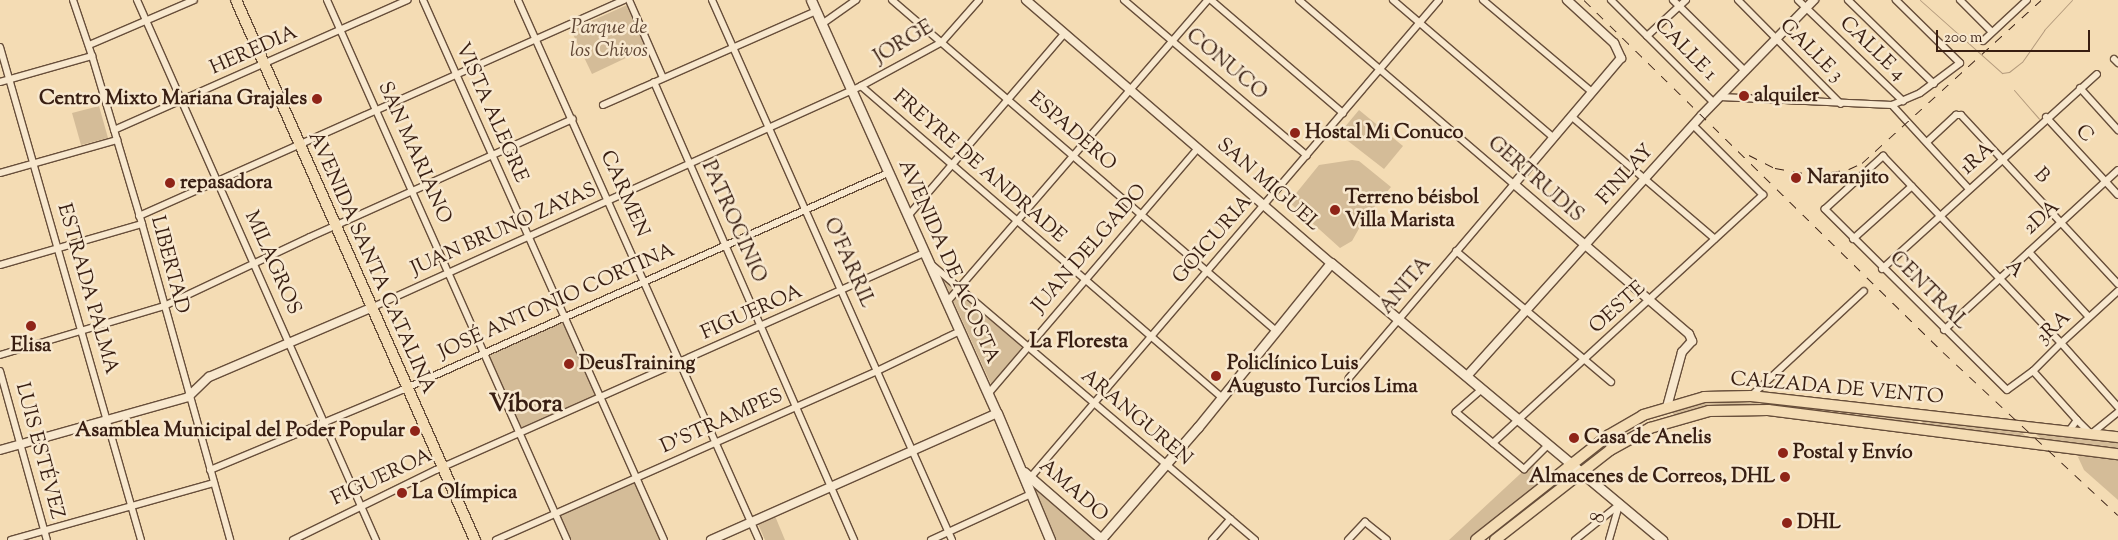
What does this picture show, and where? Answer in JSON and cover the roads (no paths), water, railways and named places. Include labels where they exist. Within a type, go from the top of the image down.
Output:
[{"type":"main road","name":"AVENIDA SANTA CATALINA","points":[[236,0],[475,540]]},
{"type":"main road","name":"AVENIDA DE ACOSTA","points":[[811,0],[997,413],[1050,540]]},
{"type":"main road","name":"SAN MIGUEL","points":[[1331,263],[1549,444],[1657,538]]},
{"type":"main road","points":[[1101,540],[1331,263]]},
{"type":"main road","name":"CALZADA DE VENTO","points":[[1476,540],[1571,463],[1626,424],[1667,407],[1704,397],[1751,396],[2118,437]]},
{"type":"main road","points":[[1829,419],[1832,405]]},
{"type":"main road","points":[[1667,407],[1671,420]]},
{"type":"main road","name":"CALZADA DE VENTO","points":[[1495,540],[1580,471],[1633,436],[1671,420],[1709,411],[1752,409],[2118,454]]},
{"type":"main road","points":[[1918,430],[1919,414]]},
{"type":"main road","points":[[1626,424],[1633,436]]},
{"type":"main road","name":"AMADO","points":[[1020,469],[1101,540]]},
{"type":"street","name":"LIBERTAD","points":[[73,0],[89,45],[142,224],[188,397],[230,540]]},
{"type":"street","name":"MILAGROS","points":[[137,0],[252,263],[326,423],[376,540]]},
{"type":"street","points":[[89,45],[194,0]]},
{"type":"street","name":"SAN MARIANO","points":[[327,0],[450,272],[567,540]]},
{"type":"street","name":"HEREDIA","points":[[114,130],[264,66],[407,0]]},
{"type":"street","name":"VISTA ALEGRE","points":[[423,0],[664,540]]},
{"type":"street","name":"CARMEN","points":[[518,0],[573,119],[759,540]]},
{"type":"street","points":[[139,216],[217,180],[300,146],[457,76],[615,2],[624,0]]},
{"type":"street","points":[[629,0],[663,78]]},
{"type":"street","name":"O'FARRIL","points":[[712,0],[952,540]]},
{"type":"street","points":[[822,24],[856,0]]},
{"type":"street","name":"ESPADERO","points":[[892,0],[1275,330]]},
{"type":"street","name":"JORGE","points":[[861,86],[942,42],[979,0]]},
{"type":"street","name":"SAN MIGUEL","points":[[1026,0],[1331,263]]},
{"type":"street","name":"CONUCO","points":[[1124,0],[1307,156]]},
{"type":"street","points":[[947,302],[1210,0],[1343,114]]},
{"type":"street","name":"GERTRUDIS","points":[[1299,0],[1689,334],[1692,341],[1682,352],[1667,407]]},
{"type":"street","points":[[1393,0],[1554,138]]},
{"type":"street","name":"GOICURIA","points":[[1030,478],[1439,0]]},
{"type":"street","points":[[1483,0],[1592,92]]},
{"type":"street","name":"ANITA","points":[[1349,378],[1554,138],[1621,54],[1614,43],[1568,0]]},
{"type":"street","name":"CALLE 1","points":[[1611,0],[1717,100]]},
{"type":"street","points":[[1674,0],[1745,71]]},
{"type":"street","points":[[1648,36],[1686,0]]},
{"type":"street","name":"CALLE 3","points":[[1738,0],[1840,104]]},
{"type":"street","name":"CALLE 4","points":[[1798,0],[1903,102]]},
{"type":"street","name":"FINLAY","points":[[1467,376],[1693,125],[1814,0]]},
{"type":"street","points":[[1848,0],[1934,84]]},
{"type":"street","points":[[1717,100],[1892,105],[1903,102],[1934,84],[1960,63],[1896,0]]},
{"type":"street","points":[[1960,0],[1992,32]]},
{"type":"street","points":[[2016,0],[2021,5]]},
{"type":"street","points":[[1983,41],[2027,0]]},
{"type":"street","points":[[603,105],[816,11]]},
{"type":"street","points":[[908,216],[954,166],[1008,99],[1066,33]]},
{"type":"street","name":"ESTRADA PALMA","points":[[0,47],[141,540]]},
{"type":"street","points":[[0,82],[92,56]]},
{"type":"street","name":"1RA","points":[[1882,268],[1941,216],[2046,117],[2097,74]]},
{"type":"street","name":"PATROCINIO","points":[[654,82],[854,540]]},
{"type":"street","points":[[851,91],[861,86]]},
{"type":"street","name":"FREYRE DE ANDRADE","points":[[861,86],[954,166],[1016,223],[1221,397]]},
{"type":"street","points":[[2080,88],[2118,130]]},
{"type":"street","name":"JUAN BRUNO ZAYAS","points":[[0,450],[188,397],[209,377],[373,307],[851,91]]},
{"type":"street","points":[[1892,105],[1969,189]]},
{"type":"street","name":"B","points":[[1927,142],[1959,114],[2118,284]]},
{"type":"street","points":[[1571,116],[1715,240]]},
{"type":"street","name":"C","points":[[2046,117],[2118,195]]},
{"type":"street","points":[[0,355],[164,306],[252,263],[573,119]]},
{"type":"street","name":"OESTE","points":[[1494,443],[1651,301],[1763,194],[1693,125]]},
{"type":"street","points":[[0,173],[117,140]]},
{"type":"street","name":"JUAN DELGADO","points":[[988,394],[1198,148]]},
{"type":"street","name":"A","points":[[1824,209],[1883,156],[2061,343],[2118,407]]},
{"type":"street","name":"2DA","points":[[1944,330],[2118,170]]},
{"type":"street","name":"JOSÉ ANTONIO CORTINA","points":[[210,470],[408,387],[888,172]]},
{"type":"street","points":[[1853,238],[1912,186]]},
{"type":"street","name":"CENTRAL","points":[[1824,209],[2003,389],[2012,389]]},
{"type":"street","points":[[0,265],[142,224]]},
{"type":"street","points":[[1456,251],[1610,382]]},
{"type":"street","name":"FIGUEROA","points":[[293,540],[361,504],[442,467],[600,400],[924,252]]},
{"type":"street","points":[[2029,252],[2089,317]]},
{"type":"street","name":"ARANGUREN","points":[[929,262],[1254,540]]},
{"type":"street","points":[[1751,396],[1864,291]]},
{"type":"street","name":"3RA","points":[[2012,389],[2118,291]]},
{"type":"street","name":"D'STRAMPES","points":[[496,540],[554,512],[716,443],[877,371],[960,330]]},
{"type":"street","name":"LUIS ESTÉVEZ","points":[[0,371],[47,540]]},
{"type":"street","points":[[2032,372],[2090,434],[2118,412]]},
{"type":"street","points":[[1482,389],[1456,412],[1524,469],[1549,444]]},
{"type":"street","points":[[711,540],[997,413]]},
{"type":"street","points":[[2069,431],[2077,420]]},
{"type":"street","points":[[11,540],[214,483]]},
{"type":"street","points":[[931,540],[1031,494]]},
{"type":"street","points":[[1575,540],[1620,504]]},
{"type":"street","name":"8","points":[[1609,540],[1620,504]]},
{"type":"street","points":[[1212,540],[1230,519]]},
{"type":"street","points":[[1348,540],[1364,522],[1387,540]]},
{"type":"waterway","points":[[1920,0],[2002,73],[2009,72],[2022,62],[2044,30],[2072,0]]},
{"type":"waterway","points":[[2014,90],[2039,119]]},
{"type":"railway","points":[[1584,0],[1943,352],[2118,515]]},
{"type":"railway","points":[[1749,155],[1775,168],[1813,175],[1849,169],[1862,163],[2041,0]]},
{"type":"place","name":"alquiler","points":[[1744,96]]},
{"type":"place","name":"Centro Mixto Mariana Grajales","points":[[317,99]]},
{"type":"place","name":"Hostal Mi Conuco","points":[[1295,133]]},
{"type":"place","name":"Naranjito","points":[[1796,178]]},
{"type":"place","name":"repasadora","points":[[170,183]]},
{"type":"place","name":"Terreno béisbol Villa Marista","points":[[1335,210]]},
{"type":"place","name":"Elisa","points":[[31,326]]},
{"type":"place","name":"DeusTraining","points":[[569,364]]},
{"type":"place","name":"Policlínico Luis Augusto Turcios Lima","points":[[1216,376]]},
{"type":"place","name":"Asamblea Municipal del Poder Popular","points":[[415,431]]},
{"type":"place","name":"Casa de Anelis","points":[[1574,438]]},
{"type":"place","name":"Postal y Envío","points":[[1783,453]]},
{"type":"place","name":"Almacenes de Correos, DHL","points":[[1785,477]]},
{"type":"place","name":"La Olímpica","points":[[402,493]]},
{"type":"place","name":"DHL","points":[[1787,523]]},
{"type":"district","name":"La Floresta","points":[[1079,342]]},
{"type":"district","name":"Víbora","points":[[526,405]]},
{"type":"park label","name":"Parque de los Chivos","points":[[609,40]]}]
